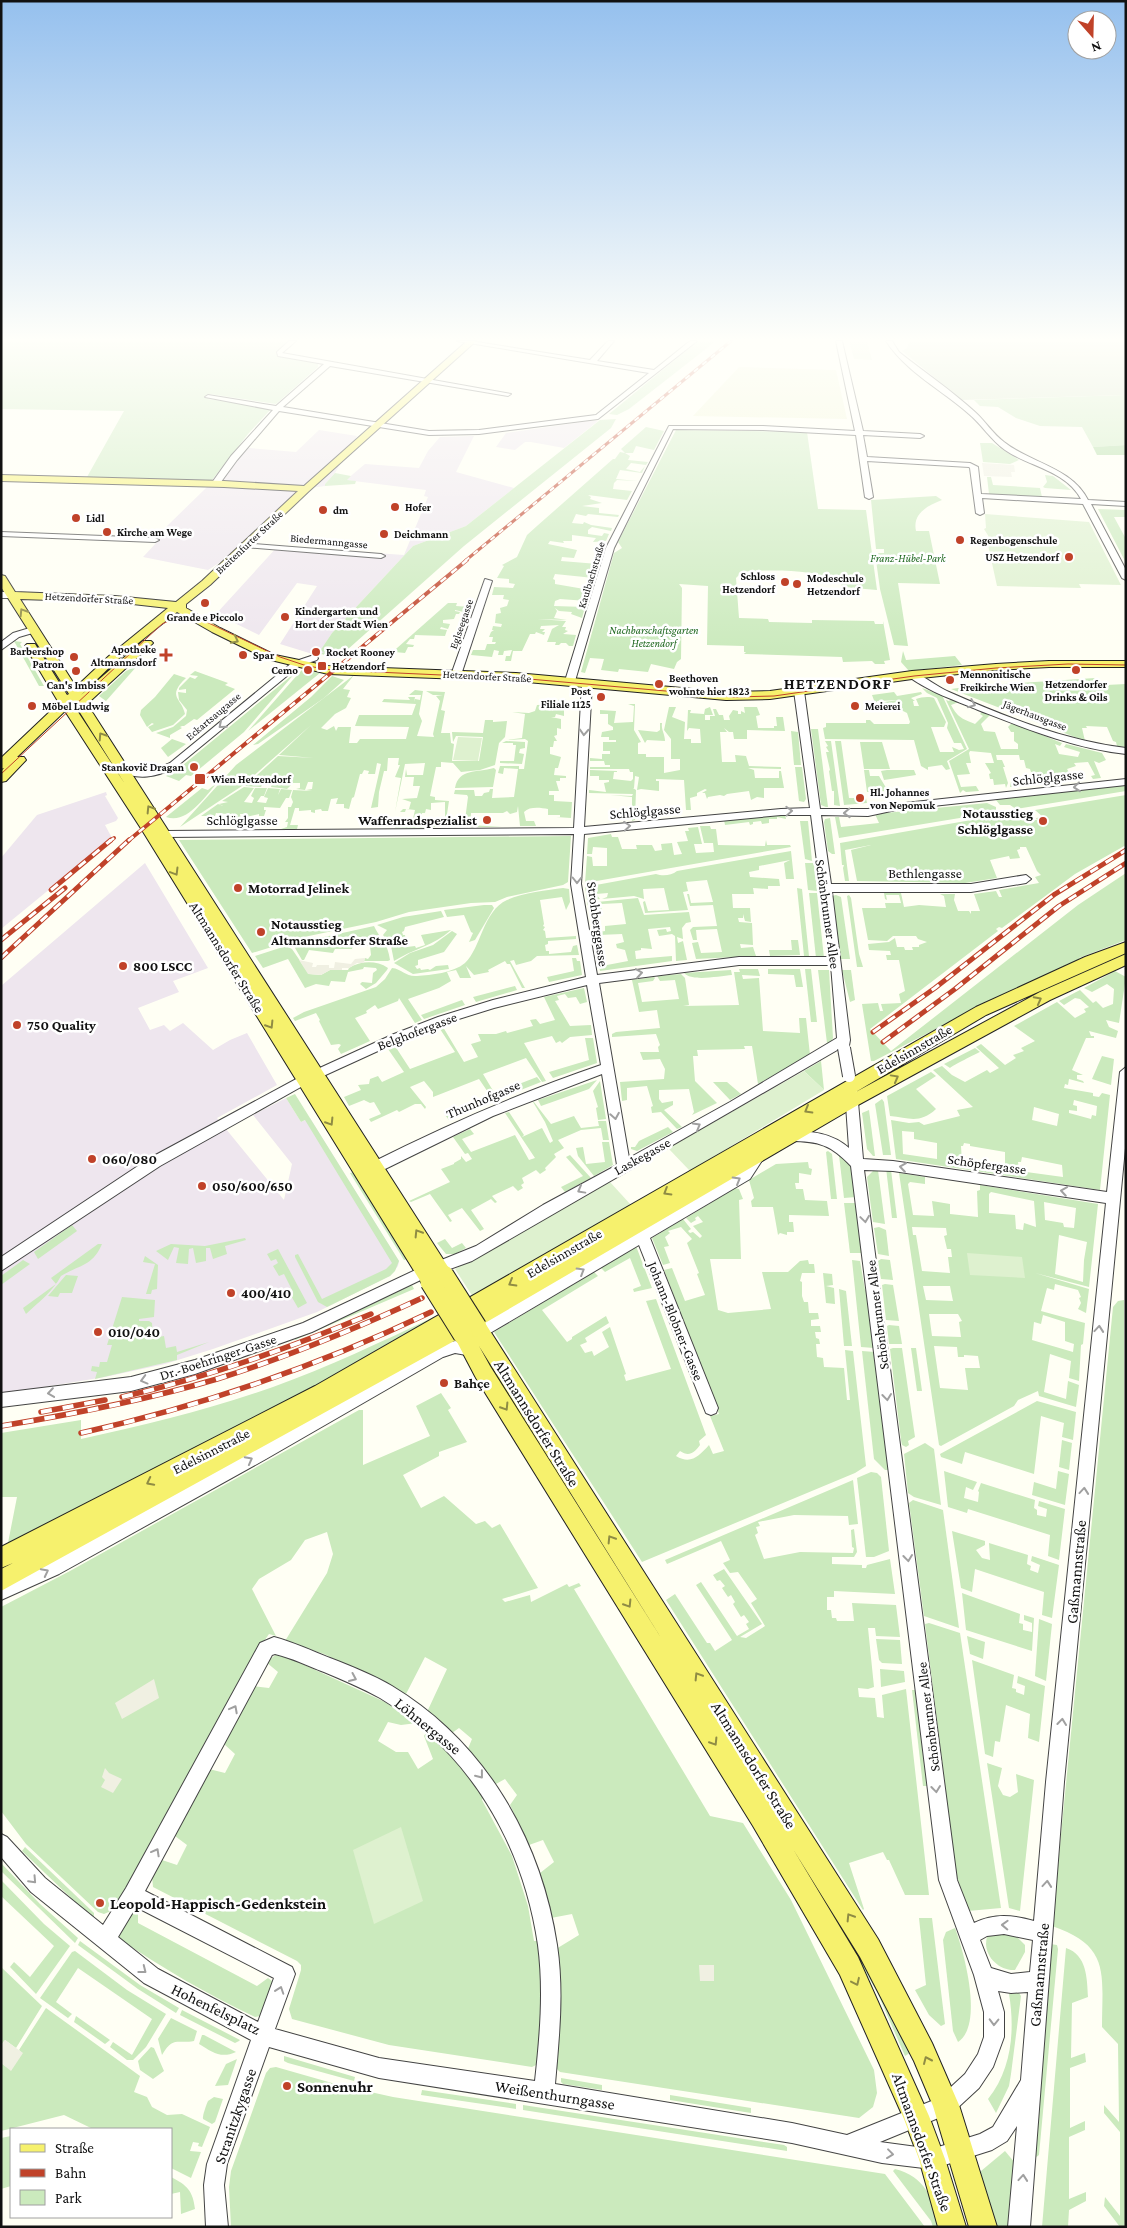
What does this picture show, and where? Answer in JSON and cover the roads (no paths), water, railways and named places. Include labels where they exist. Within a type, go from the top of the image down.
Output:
[{"type":"main road","name":"Breitenfurter Straße","points":[[1,764],[6,754],[183,613],[206,583],[245,545],[356,445]]},
{"type":"main road","points":[[1,478],[215,484],[306,489]]},
{"type":"main road","name":"Altmannsdorfer Straße","points":[[1,578],[5,596],[145,823],[311,1077],[376,1167],[434,1274]]},
{"type":"main road","name":"Hetzendorfer Straße","points":[[5,596],[115,599],[183,613],[268,645],[314,658],[386,672]]},
{"type":"main road","name":"Hetzendorfer Straße","points":[[183,613],[254,650],[296,664],[341,671],[570,681],[726,696],[759,696],[912,676],[1031,664],[1126,664]]},
{"type":"main road","name":"Breitenfurter Straße","points":[[1,778],[57,723],[72,703]]},
{"type":"main road","name":"Altmannsdorfer Straße","points":[[72,703],[124,768],[311,1077],[434,1274]]},
{"type":"main road","name":"Edelsinnstraße","points":[[1,1558],[322,1392],[440,1326],[981,1010],[1105,954],[1126,947]]},
{"type":"main road","name":"Edelsinnstraße","points":[[1,1581],[438,1341],[790,1136],[850,1088],[1126,959]]},
{"type":"main road","points":[[434,1274],[473,1336]]},
{"type":"main road","name":"Altmannsdorfer Straße","points":[[473,1336],[869,1948],[923,2052],[946,2105],[983,2227]]},
{"type":"main road","name":"Altmannsdorfer Straße","points":[[473,1336],[483,1372],[761,1818],[849,1966],[916,2116],[932,2159],[952,2227]]},
{"type":"street","points":[[215,484],[245,445]]},
{"type":"street","name":"Kaulbachstraße","points":[[570,681],[610,548],[662,445]]},
{"type":"street","points":[[861,445],[869,497]]},
{"type":"street","points":[[1004,445],[1014,452],[1064,476],[1080,492],[1126,578]]},
{"type":"street","points":[[863,459],[970,465],[974,467],[980,513]]},
{"type":"street","points":[[978,496],[1126,504]]},
{"type":"street","points":[[1,534],[155,540]]},
{"type":"street","name":"Biedermanngasse","points":[[245,545],[381,556]]},
{"type":"street","name":"Eglseegasse","points":[[456,675],[488,581]]},
{"type":"street","points":[[1,648],[10,638],[28,631]]},
{"type":"street","name":"Eckartsaugasse","points":[[124,768],[142,775],[165,769],[296,664],[314,658]]},
{"type":"street","name":"Jägerhausgasse","points":[[912,676],[932,688],[1049,735],[1099,748],[1126,751]]},
{"type":"street","name":"Strohberggasse","points":[[587,683],[576,884],[624,1166]]},
{"type":"street","name":"Schönbrunner Allee","points":[[799,691],[824,888],[836,961],[857,1164],[948,1880],[984,1975],[994,2012],[994,2037],[986,2060],[972,2081],[946,2105],[916,2116]]},
{"type":"street","name":"Schlöglgasse","points":[[165,834],[579,831],[781,812],[814,811],[832,814],[881,812],[896,807],[1126,782]]},
{"type":"street","name":"Bethlengasse","points":[[824,888],[971,888],[1026,879]]},
{"type":"street","points":[[1105,954],[1126,959]]},
{"type":"street","name":"Belghofergasse","points":[[1,1265],[154,1162],[311,1077],[398,1037],[442,1020],[493,1004],[591,980],[652,971],[739,962],[836,961]]},
{"type":"street","name":"Laskegasse","points":[[434,1274],[459,1262],[533,1217],[844,1044]]},
{"type":"street","name":"Thunhofgasse","points":[[376,1167],[425,1141],[498,1108],[607,1068]]},
{"type":"street","name":"Gaßmannstraße","points":[[1019,2227],[1055,1782],[1126,1072]]},
{"type":"street","points":[[790,1136],[812,1136],[835,1142],[857,1164]]},
{"type":"street","name":"Edelsinnstraße","points":[[1,1592],[53,1568],[260,1454],[439,1352],[454,1347],[745,1175],[762,1152]]},
{"type":"street","name":"Schöpfergasse","points":[[857,1164],[893,1166],[1112,1198]]},
{"type":"street","name":"Johann-Blobner-Gasse","points":[[642,1235],[710,1408]]},
{"type":"street","name":"Dr.-Boehringer-Gasse","points":[[1,1400],[131,1384],[195,1367],[279,1338],[434,1274]]},
{"type":"street","name":"Löhnergasse","points":[[133,1895],[266,1649],[274,1645],[285,1648],[385,1692],[418,1713],[461,1752],[485,1781],[510,1822],[535,1890],[548,1953],[551,1990],[550,2028],[544,2093]]},
{"type":"street","name":"Hohenfelsplatz","points":[[1,1843],[38,1885],[151,1976],[264,2036],[285,1974],[133,1895]]},
{"type":"street","points":[[105,1940],[133,1895]]},
{"type":"street","points":[[969,1937],[980,1929],[1002,1924],[1043,1933]]},
{"type":"street","points":[[984,1975],[1013,1985],[1038,1980]]},
{"type":"street","name":"Weißenthurngasse","points":[[264,2036],[379,2068],[792,2133],[882,2154],[932,2159],[961,2150]]},
{"type":"street","name":"Stranitzkygasse","points":[[217,2227],[214,2184],[217,2164],[264,2036]]},
{"type":"street","name":"Gaßmannstraße","points":[[961,2150],[985,2144],[1003,2131],[1024,2096],[1031,2072]]},
{"type":"street","points":[[848,2145],[916,2116]]},
{"type":"tram line","points":[[1,774],[162,624],[178,617],[196,617],[280,657],[307,666],[332,670],[529,679],[734,697],[774,696],[914,676],[996,668],[1068,664],[1126,665]]},
{"type":"railway","points":[[465,561],[605,445]]},
{"type":"railway","points":[[128,841],[467,560]]},
{"type":"railway","points":[[110,841],[114,838]]},
{"type":"railway","points":[[51,890],[111,840]]},
{"type":"railway","points":[[1,958],[129,840]]},
{"type":"railway","points":[[873,1032],[935,988],[1055,894],[1126,850]]},
{"type":"railway","points":[[883,1042],[955,989],[1059,906],[1126,863]]},
{"type":"railway","points":[[1,940],[65,888]]},
{"type":"railway","points":[[1,1426],[110,1406],[164,1394],[217,1379],[321,1342],[422,1298]]},
{"type":"railway","points":[[81,1433],[171,1410],[259,1383],[346,1350],[431,1312]]},
{"type":"railway","points":[[122,1397],[248,1361],[310,1339],[371,1314]]},
{"type":"railway","points":[[41,1412],[105,1400]]},
{"type":"place","name":"Hofer","points":[[395,507]]},
{"type":"place","name":"dm","points":[[323,510]]},
{"type":"place","name":"Lidl","points":[[76,518]]},
{"type":"place","name":"Kirche am Wege","points":[[107,532]]},
{"type":"place","name":"Deichmann","points":[[384,534]]},
{"type":"place","name":"Regenbogenschule","points":[[960,540]]},
{"type":"place","name":"USZ Hetzendorf","points":[[1069,557]]},
{"type":"place","name":"Schloss Hetzendorf","points":[[785,582]]},
{"type":"place","name":"Modeschule Hetzendorf","points":[[797,584]]},
{"type":"place","name":"Grande e Piccolo","points":[[205,603]]},
{"type":"place","name":"Kindergarten und Hort der Stadt Wien","points":[[285,617]]},
{"type":"place","name":"Rocket Rooney","points":[[316,652]]},
{"type":"place","name":"Apotheke Altmannsdorf","points":[[166,655]]},
{"type":"place","name":"Spar","points":[[243,655]]},
{"type":"place","name":"Barbershop Patron","points":[[74,657]]},
{"type":"place","name":"Hetzendorf","points":[[322,666]]},
{"type":"place","name":"Cemo","points":[[308,670]]},
{"type":"place","name":"Hetzendorfer Drinks & Oils","points":[[1076,670]]},
{"type":"place","name":"Can's Imbiss","points":[[76,671]]},
{"type":"place","name":"Mennonitische Freikirche Wien","points":[[950,680]]},
{"type":"place","name":"Beethoven wohnte hier 1823","points":[[659,684]]},
{"type":"place","name":"Post Filiale 1125","points":[[601,697]]},
{"type":"place","name":"Möbel Ludwig","points":[[32,706]]},
{"type":"place","name":"Meierei","points":[[855,706]]},
{"type":"place","name":"Stankovič Dragan","points":[[194,767]]},
{"type":"place","name":"Wien Hetzendorf","points":[[200,779]]},
{"type":"place","name":"Hl. Johannes von Nepomuk","points":[[860,798]]},
{"type":"place","name":"Waffenradspezialist","points":[[487,820]]},
{"type":"place","name":"Notausstieg Schlöglgasse","points":[[1043,821]]},
{"type":"place","name":"Motorrad Jelinek","points":[[238,888]]},
{"type":"place","name":"Notausstieg Altmannsdorfer Straße","points":[[261,932]]},
{"type":"place","name":"800 LSCC","points":[[123,966]]},
{"type":"place","name":"750 Quality","points":[[17,1025]]},
{"type":"place","name":"060/080","points":[[92,1159]]},
{"type":"place","name":"050/600/650","points":[[202,1186]]},
{"type":"place","name":"400/410","points":[[231,1293]]},
{"type":"place","name":"010/040","points":[[98,1332]]},
{"type":"place","name":"Bahçe","points":[[444,1383]]},
{"type":"place","name":"Leopold-Happisch-Gedenkstein","points":[[100,1903]]},
{"type":"place","name":"Sonnenuhr","points":[[287,2086]]},
{"type":"district","name":"HETZENDORF","points":[[838,683]]},
{"type":"park label","name":"Franz-Hübel-Park","points":[[908,558]]},
{"type":"park label","name":"Nachbarschaftsgarten Hetzendorf","points":[[654,636]]}]
